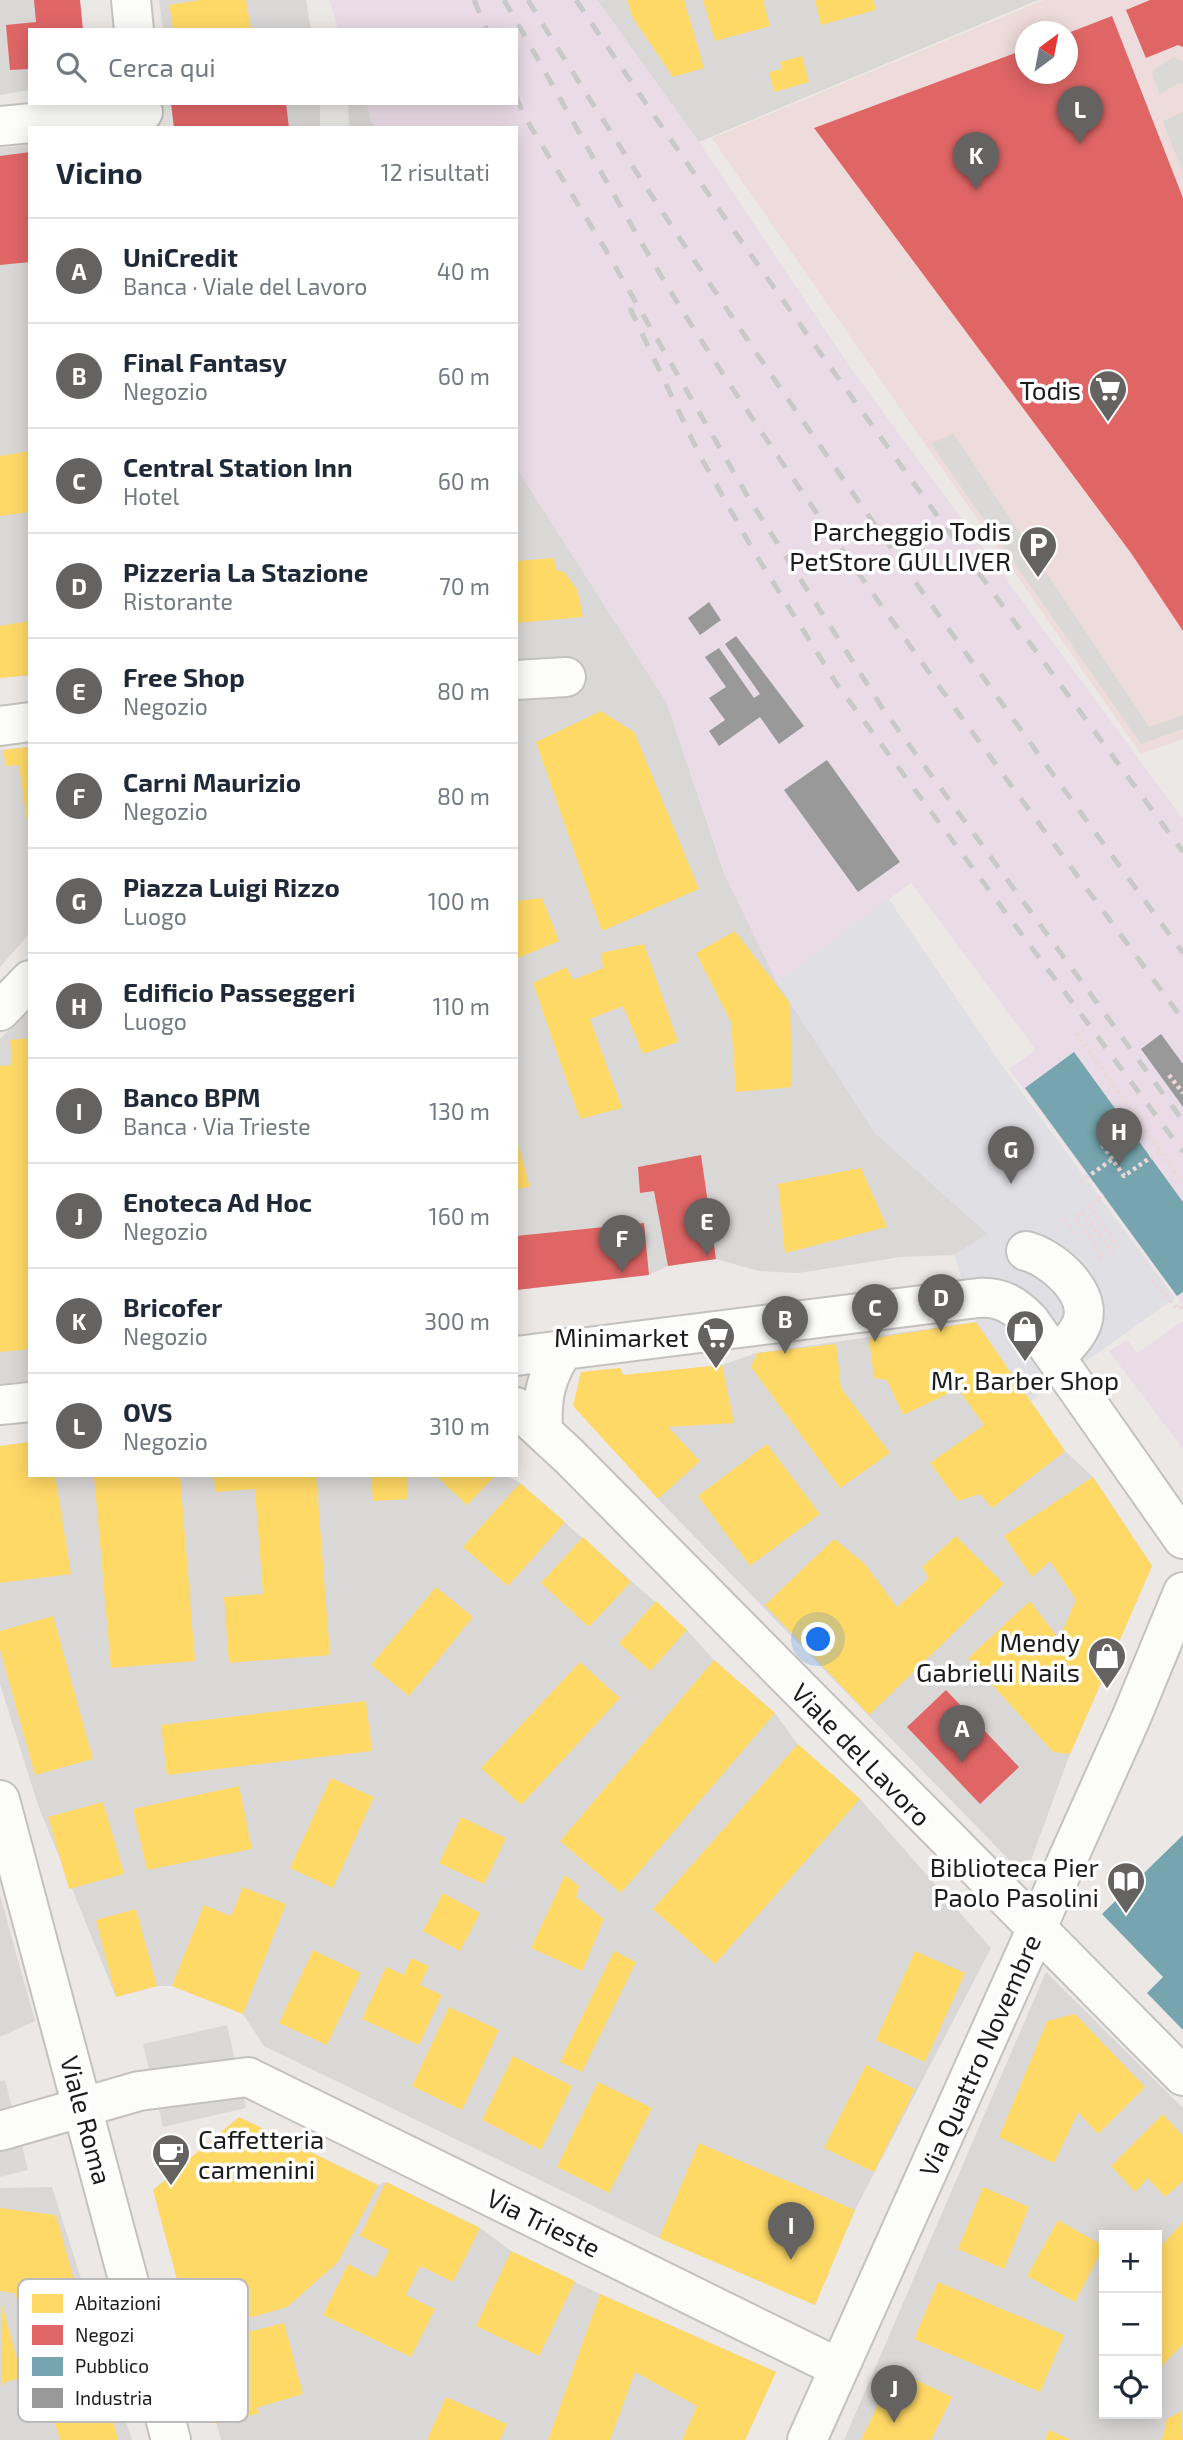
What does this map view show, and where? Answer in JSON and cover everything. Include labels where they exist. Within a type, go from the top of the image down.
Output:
[{"type":"street","points":[[131,0],[134,28]]},
{"type":"street","points":[[0,126],[144,114]]},
{"type":"street","points":[[518,680],[566,677]]},
{"type":"street","points":[[0,726],[28,722]]},
{"type":"street","points":[[0,1011],[28,982]]},
{"type":"street","points":[[1009,1303],[1023,1240],[1049,1261],[1077,1291],[1082,1303],[1082,1324],[1056,1358]]},
{"type":"street","points":[[518,1356],[978,1298],[1009,1303],[1030,1321],[1183,1539]]},
{"type":"street","points":[[529,1418],[541,1399],[550,1370],[565,1348]]},
{"type":"street","points":[[0,1405],[28,1402]]},
{"type":"street","name":"Viale del Lavoro","points":[[529,1418],[1183,2076]]},
{"type":"street","name":"Via Quattro Novembre","points":[[807,2440],[1131,1718],[1183,1592]]},
{"type":"street","name":"Viale Roma","points":[[0,1800],[128,2279]]},
{"type":"street","name":"Via Trieste","points":[[83,2107],[139,2091],[248,2077],[839,2368]]},
{"type":"street","points":[[0,2131],[83,2107]]},
{"type":"street","name":"Viale Roma","points":[[166,2422],[171,2440]]},
{"type":"path","points":[[1076,1033],[1183,1183]]},
{"type":"path","points":[[1169,1075],[1183,1093]]},
{"type":"path","points":[[1139,1122],[1103,1146],[1124,1176],[1160,1151]]},
{"type":"path","points":[[1080,1182],[1133,1145]]},
{"type":"path","points":[[1088,1251],[1096,1262],[1103,1256],[1075,1217],[1083,1212],[1112,1252],[1118,1246],[1089,1206],[1103,1194]]},
{"type":"path","points":[[1064,1219],[1080,1240]]},
{"type":"path","points":[[1151,1279],[1178,1309],[1183,1306]]},
{"type":"shaded area","points":[[0,0],[80,0],[33,28],[28,28],[28,90],[0,95]]},
{"type":"shaded area","points":[[159,0],[306,0],[311,28],[163,28]]},
{"type":"shaded area","points":[[329,0],[597,0],[699,142],[852,370],[1183,819],[1183,1305],[1009,1069],[1036,1050],[911,883],[777,982],[724,873],[667,703],[518,470],[518,126],[373,126],[367,105],[518,105],[518,28],[338,28]]},
{"type":"shaded area","points":[[597,0],[1038,0],[699,142]]},
{"type":"shaded area","points":[[1044,0],[1183,0],[1183,739],[1141,754],[712,138]]},
{"type":"shaded area","points":[[1173,57],[1183,61],[1183,84],[1178,83],[1160,94],[1151,72]]},
{"type":"shaded area","points":[[171,105],[320,105],[320,126],[174,126]]},
{"type":"shaded area","points":[[348,105],[367,105],[373,126],[349,126]]},
{"type":"shaded area","points":[[1183,112],[1183,173],[1163,121]]},
{"type":"shaded area","points":[[28,145],[28,675],[0,678],[0,148]]},
{"type":"shaded area","name":"Parcheggio Todis PetStore GULLIVER","points":[[953,433],[1149,727],[1183,715],[1183,729],[1141,744],[931,444]]},
{"type":"shaded area","points":[[518,470],[667,703],[724,873],[777,982],[875,1133],[988,1234],[954,1255],[901,1257],[798,1273],[759,1271],[716,1259],[668,1266],[649,1275],[518,1290]]},
{"type":"shaded area","points":[[28,747],[28,935],[0,967],[0,750]]},
{"type":"shaded area","points":[[888,898],[1006,1071],[1175,1298],[1030,1401],[976,1322],[954,1255],[988,1234],[875,1133],[777,982]]},
{"type":"shaded area","points":[[28,1011],[28,1381],[0,1384],[0,1039]]},
{"type":"shaded area","points":[[1183,1321],[1183,1449],[1109,1351],[1127,1340],[1137,1353]]},
{"type":"shaded area","points":[[976,1322],[1065,1451],[1093,1477],[1152,1566],[1070,1754],[1030,1863],[1015,1866],[658,1499],[620,1368],[624,1375],[722,1365],[757,1353]]},
{"type":"shaded area","points":[[28,1442],[28,1477],[510,1477],[520,1483],[687,1630],[714,1660],[775,1713],[798,1745],[860,1799],[991,1948],[855,2210],[815,2305],[659,2238],[264,2046],[243,2014],[172,1986],[157,1986],[116,1997],[38,1805],[0,1684],[0,1446]]},
{"type":"shaded area","points":[[0,1895],[35,2021],[0,2037]]},
{"type":"shaded area","points":[[1046,1972],[1183,2108],[1183,2440],[844,2440]]},
{"type":"shaded area","points":[[227,2025],[246,2108],[163,2127],[143,2044]]},
{"type":"shaded area","points":[[5,2080],[28,2170],[0,2177],[0,2081]]},
{"type":"shaded area","points":[[239,2117],[378,2185],[386,2182],[480,2228],[511,2251],[600,2294],[776,2372],[745,2440],[221,2440],[216,2422],[248,2422],[248,2279],[177,2279],[153,2190]]},
{"type":"shaded area","points":[[52,2187],[81,2279],[18,2279],[18,2422],[126,2422],[132,2440],[0,2440],[0,2188]]},
{"type":"building: Abitazioni","points":[[201,0],[246,0],[251,28],[173,28],[169,5]]},
{"type":"building: Abitazioni","points":[[627,0],[684,0],[704,68],[673,77],[633,18]]},
{"type":"building: Abitazioni","points":[[703,0],[763,0],[770,26],[715,41]]},
{"type":"building: Abitazioni","points":[[815,0],[873,0],[876,10],[821,25]]},
{"type":"building: Abitazioni","points":[[802,56],[809,82],[774,92],[769,72],[782,69],[780,62]]},
{"type":"building: Abitazioni","points":[[28,451],[28,512],[0,516],[0,456]]},
{"type":"building: Abitazioni","points":[[554,558],[556,570],[564,572],[577,589],[583,617],[518,623],[518,561]]},
{"type":"building: Abitazioni","points":[[28,621],[28,675],[0,678],[0,626]]},
{"type":"building: Abitazioni","points":[[601,711],[634,732],[699,889],[602,931],[536,742]]},
{"type":"building: Abitazioni","points":[[28,747],[28,828],[19,765],[6,766],[3,750]]},
{"type":"building: Abitazioni","points":[[542,898],[559,941],[518,958],[518,901]]},
{"type":"building: Abitazioni","points":[[735,931],[790,1003],[792,1087],[736,1092],[731,1022],[696,953]]},
{"type":"building: Abitazioni","points":[[644,944],[678,1042],[643,1054],[623,1006],[590,1019],[622,1108],[580,1119],[533,983],[566,967],[573,980],[603,968],[601,953]]},
{"type":"building: Abitazioni","points":[[28,1038],[28,1349],[0,1352],[0,1066],[12,1065],[10,1040]]},
{"type":"building: Abitazioni","points":[[518,1143],[530,1187],[518,1189]]},
{"type":"building: Abitazioni","points":[[861,1168],[887,1227],[785,1253],[778,1184]]},
{"type":"building: Abitazioni","points":[[976,1322],[1065,1451],[992,1508],[980,1494],[958,1501],[930,1463],[984,1425],[958,1389],[903,1415],[887,1380],[874,1378],[869,1339]]},
{"type":"building: Abitazioni","points":[[836,1344],[841,1388],[890,1453],[840,1488],[751,1367],[757,1353]]},
{"type":"building: Abitazioni","points":[[722,1365],[734,1423],[668,1427],[700,1461],[658,1499],[573,1406],[581,1372],[620,1368],[623,1375]]},
{"type":"building: Abitazioni","points":[[28,1442],[28,1477],[55,1477],[71,1574],[0,1583],[0,1446]]},
{"type":"building: Abitazioni","points":[[767,1444],[820,1514],[750,1566],[698,1496]]},
{"type":"building: Abitazioni","points":[[94,1477],[180,1477],[195,1661],[111,1668]]},
{"type":"building: Abitazioni","points":[[214,1477],[316,1477],[330,1655],[229,1663],[224,1597],[263,1594],[255,1489],[215,1492]]},
{"type":"building: Abitazioni","points":[[371,1477],[407,1477],[408,1499],[373,1501]]},
{"type":"building: Abitazioni","points":[[437,1477],[494,1477],[467,1505]]},
{"type":"building: Abitazioni","points":[[1093,1477],[1152,1566],[1070,1754],[1053,1752],[968,1658],[1030,1601],[1059,1639],[1076,1600],[1050,1561],[1032,1577],[1004,1536]]},
{"type":"building: Abitazioni","points":[[520,1483],[565,1522],[508,1586],[463,1547]]},
{"type":"building: Abitazioni","points":[[956,1536],[1004,1584],[869,1715],[765,1605],[834,1539],[864,1563],[897,1607],[929,1578],[922,1567]]},
{"type":"building: Abitazioni","points":[[583,1537],[631,1582],[589,1627],[541,1583]]},
{"type":"building: Abitazioni","points":[[436,1587],[473,1617],[409,1696],[371,1665]]},
{"type":"building: Abitazioni","points":[[656,1601],[687,1630],[650,1671],[619,1643]]},
{"type":"building: Abitazioni","points":[[53,1616],[93,1759],[35,1775],[0,1649],[0,1631]]},
{"type":"building: Abitazioni","points":[[714,1660],[775,1713],[621,1893],[560,1841]]},
{"type":"building: Abitazioni","points":[[580,1662],[620,1698],[521,1805],[481,1768]]},
{"type":"building: Abitazioni","points":[[366,1701],[372,1751],[167,1775],[161,1725]]},
{"type":"building: Abitazioni","points":[[798,1744],[860,1799],[715,1964],[653,1909]]},
{"type":"building: Abitazioni","points":[[331,1778],[374,1797],[333,1888],[290,1868]]},
{"type":"building: Abitazioni","points":[[239,1786],[252,1849],[147,1870],[133,1809]]},
{"type":"building: Abitazioni","points":[[103,1802],[124,1874],[69,1889],[48,1817]]},
{"type":"building: Abitazioni","points":[[461,1817],[506,1838],[484,1884],[439,1863]]},
{"type":"building: Abitazioni","points":[[565,1875],[579,1886],[576,1897],[604,1919],[582,1971],[531,1948]]},
{"type":"building: Abitazioni","points":[[243,1887],[286,1904],[243,2014],[172,1986],[204,1905],[231,1916]]},
{"type":"building: Abitazioni","points":[[443,1893],[480,1913],[460,1951],[423,1931]]},
{"type":"building: Abitazioni","points":[[136,1909],[157,1986],[116,1997],[96,1920]]},
{"type":"building: Abitazioni","points":[[313,1950],[361,1973],[327,2045],[279,2023]]},
{"type":"building: Abitazioni","points":[[614,1951],[636,1962],[582,2072],[560,2062]]},
{"type":"building: Abitazioni","points":[[915,1951],[965,1973],[925,2062],[876,2040]]},
{"type":"building: Abitazioni","points":[[411,1958],[429,1966],[420,1985],[442,1995],[419,2045],[362,2019],[386,1967],[404,1975]]},
{"type":"building: Abitazioni","points":[[449,2007],[499,2030],[462,2110],[412,2086]]},
{"type":"building: Abitazioni","points":[[1075,2014],[1145,2087],[1098,2134],[1078,2112],[1054,2163],[999,2137],[1047,2021]]},
{"type":"building: Abitazioni","points":[[513,2056],[572,2086],[541,2150],[482,2120]]},
{"type":"building: Abitazioni","points":[[866,2065],[915,2089],[874,2172],[824,2148]]},
{"type":"building: Abitazioni","points":[[598,2082],[652,2108],[609,2193],[557,2167]]},
{"type":"building: Abitazioni","points":[[1163,2114],[1183,2136],[1183,2181],[1165,2197],[1148,2178],[1135,2192],[1111,2166]]},
{"type":"building: Abitazioni","points":[[239,2117],[378,2185],[338,2262],[287,2307],[248,2318],[248,2279],[177,2279],[153,2190]]},
{"type":"building: Abitazioni","points":[[699,2143],[855,2210],[815,2305],[659,2238]]},
{"type":"building: Abitazioni","points":[[386,2182],[480,2228],[453,2282],[420,2266],[406,2295],[435,2309],[411,2357],[323,2315],[348,2264],[375,2278],[389,2250],[360,2236]]},
{"type":"building: Abitazioni","points":[[983,2187],[1029,2207],[1004,2269],[958,2249]]},
{"type":"building: Abitazioni","points":[[0,2208],[56,2215],[74,2279],[18,2279],[18,2303],[15,2293],[0,2291]]},
{"type":"building: Abitazioni","points":[[1058,2220],[1099,2243],[1099,2256],[1075,2302],[1027,2276]]},
{"type":"building: Abitazioni","points":[[1183,2222],[1183,2344],[1162,2366],[1162,2293],[1162,2245]]},
{"type":"building: Abitazioni","points":[[511,2251],[575,2281],[539,2356],[476,2326]]},
{"type":"building: Abitazioni","points":[[938,2282],[1064,2335],[1040,2392],[914,2339]]},
{"type":"building: Abitazioni","points":[[600,2294],[776,2372],[745,2440],[682,2440],[697,2406],[635,2372],[610,2440],[548,2440]]},
{"type":"building: Abitazioni","points":[[1,2301],[18,2363],[18,2378],[3,2383],[1,2391]]},
{"type":"building: Abitazioni","points":[[284,2323],[303,2394],[256,2408],[260,2413],[248,2416],[248,2332]]},
{"type":"building: Abitazioni","points":[[895,2370],[952,2397],[931,2440],[861,2440]]},
{"type":"building: Abitazioni","points":[[446,2397],[507,2424],[500,2440],[427,2440]]},
{"type":"building: Abitazioni","points":[[1181,2411],[1183,2440],[1162,2440],[1167,2419]]},
{"type":"building: Abitazioni","points":[[54,2422],[113,2422],[118,2440],[60,2440]]},
{"type":"building: Abitazioni","points":[[1049,2430],[1071,2440],[1045,2440]]},
{"type":"building: Negozi","points":[[34,0],[80,0],[83,28],[28,28],[28,69],[10,70],[6,25],[36,22]]},
{"type":"building: Negozi","points":[[1150,0],[1183,0],[1183,47],[1178,45],[1146,58],[1126,10]]},
{"type":"building: Negozi","points":[[1112,16],[1183,198],[1183,631],[1131,553],[814,128],[1015,53],[1015,84],[1078,84],[1078,29]]},
{"type":"building: Negozi","points":[[171,105],[286,105],[289,126],[174,126]]},
{"type":"building: Negozi","points":[[28,152],[28,262],[0,265],[0,156]]},
{"type":"building: Negozi","points":[[701,1155],[716,1259],[668,1266],[654,1191],[640,1193],[638,1167]]},
{"type":"building: Negozi","points":[[644,1223],[649,1275],[518,1290],[518,1236]]},
{"type":"building: Negozi","points":[[946,1690],[1019,1767],[980,1804],[907,1727]]},
{"type":"building: Pubblico","points":[[1074,1052],[1183,1202],[1183,1292],[1177,1296],[1025,1088]]},
{"type":"building: Pubblico","points":[[1183,1835],[1183,2030],[1147,1993],[1163,1977],[1102,1914]]},
{"type":"building: Industria","points":[[709,602],[721,620],[700,635],[688,618]]},
{"type":"building: Industria","points":[[736,636],[804,726],[779,744],[760,717],[719,746],[709,731],[725,720],[709,698],[726,687],[705,657],[719,648],[754,698],[760,694],[725,644]]},
{"type":"building: Industria","points":[[827,760],[900,862],[858,892],[784,790]]},
{"type":"building: Industria","points":[[1161,1034],[1183,1064],[1183,1107],[1141,1049]]},
{"type":"railway","points":[[474,0],[486,28]]},
{"type":"railway","points":[[504,0],[643,246],[750,415],[932,677],[1183,1020]]},
{"type":"railway","points":[[528,0],[683,244],[764,364],[929,601],[1183,953]]},
{"type":"railway","points":[[576,0],[799,323],[1183,852]]},
{"type":"railway","points":[[518,101],[748,497],[883,709],[1183,1121]]},
{"type":"railway","points":[[630,308],[699,454],[753,550],[838,686],[1183,1152]]},
{"type":"place","name":"OVS","points":[[1080,144]]},
{"type":"place","name":"Bricofer","points":[[976,190]]},
{"type":"place","name":"Todis","points":[[1108,423]]},
{"type":"place","name":"Parcheggio Todis PetStore GULLIVER","points":[[1038,579]]},
{"type":"place","name":"Edificio Passeggeri","points":[[1119,1166]]},
{"type":"place","name":"Piazza Luigi Rizzo","points":[[1011,1184]]},
{"type":"place","name":"Free Shop","points":[[707,1256]]},
{"type":"place","name":"Carni Maurizio","points":[[622,1273]]},
{"type":"place","name":"Pizzeria La Stazione","points":[[941,1332]]},
{"type":"place","name":"Central Station Inn","points":[[875,1342]]},
{"type":"place","name":"Final Fantasy","points":[[785,1354]]},
{"type":"place","name":"Mr. Barber Shop","points":[[1025,1363]]},
{"type":"place","name":"Minimarket","points":[[716,1370]]},
{"type":"place","name":"Mendy Gabrielli Nails","points":[[1107,1690]]},
{"type":"place","name":"UniCredit","points":[[962,1763]]},
{"type":"place","name":"Biblioteca Pier Paolo Pasolini","points":[[1126,1915]]},
{"type":"place","name":"Caffetteria carmenini","points":[[171,2187]]},
{"type":"place","name":"Banco BPM","points":[[791,2260]]},
{"type":"place","name":"Enoteca Ad Hoc","points":[[894,2423]]}]
